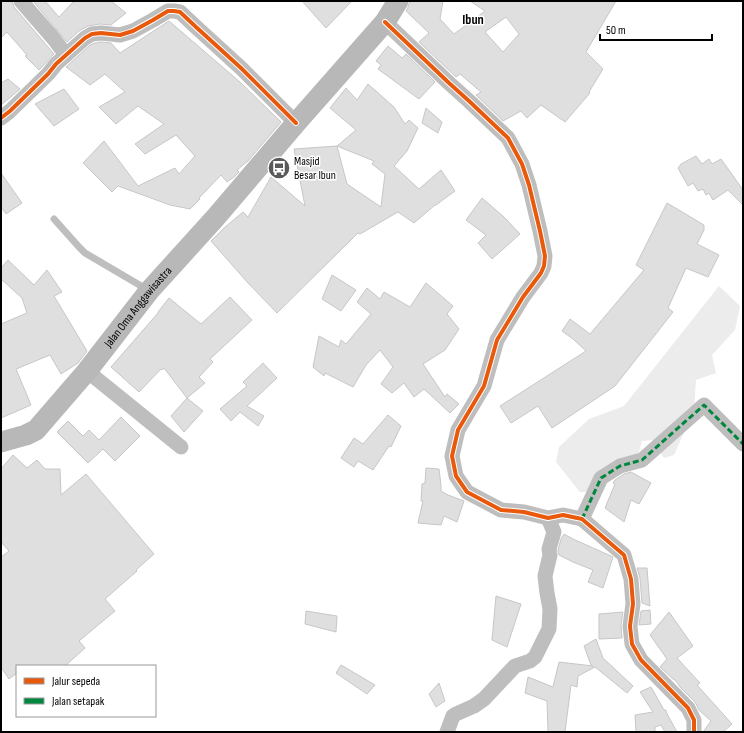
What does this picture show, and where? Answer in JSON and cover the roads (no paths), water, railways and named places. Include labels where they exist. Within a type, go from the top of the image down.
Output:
[{"type":"main road","name":"Jalan Oma Anggawisastra","points":[[1,442],[26,435],[36,430],[88,372],[150,291],[216,218],[296,123],[385,22],[398,1]]},
{"type":"street","points":[[21,1],[66,55]]},
{"type":"street","points":[[1,118],[85,38],[92,34],[100,33],[120,35],[133,31],[168,11],[174,11],[180,12],[202,32],[241,68],[296,123]]},
{"type":"street","points":[[385,22],[508,138],[522,164],[529,185],[540,231],[544,256],[544,266],[541,273],[523,297],[497,340],[484,386],[458,430],[452,456],[456,476],[467,492],[501,510],[524,512],[548,518],[563,515],[582,519],[624,555],[631,579],[634,604],[630,626],[632,644],[641,660],[688,708],[694,720],[694,732]]},
{"type":"street","points":[[88,372],[181,447]]},
{"type":"street","points":[[582,519],[601,478],[620,466],[642,460],[704,405],[743,444]]},
{"type":"street","points":[[447,732],[453,716],[479,703],[515,666],[530,661],[535,657],[549,630],[550,609],[545,576],[554,532],[548,518]]},
{"type":"lane","points":[[54,219],[85,253],[150,291]]},
{"type":"place","name":"Masjid Besar Ibun","points":[[279,168]]},
{"type":"district","name":"Ibun","points":[[473,19]]}]
